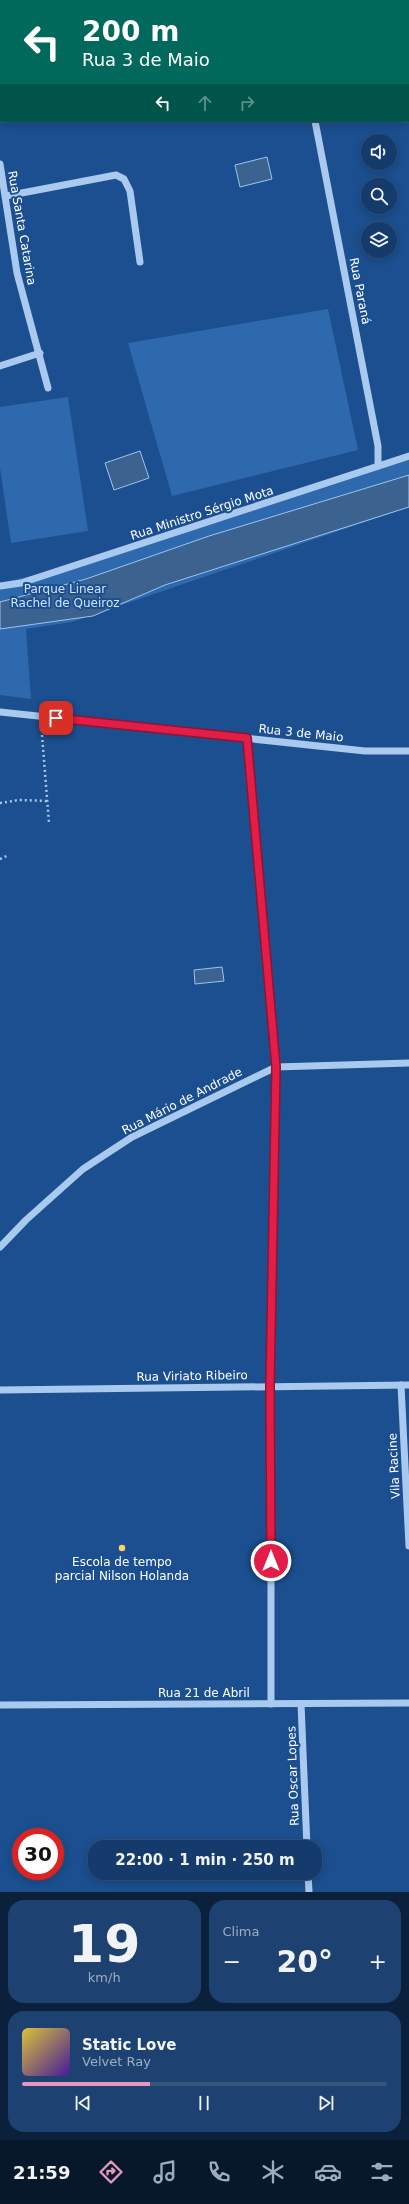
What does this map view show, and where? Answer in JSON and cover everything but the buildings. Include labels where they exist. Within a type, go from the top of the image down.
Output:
[{"type":"street","name":"Rua Paraná","points":[[315,122],[378,446],[378,466]]},
{"type":"street","name":"Rua Santa Catarina","points":[[0,164],[17,273],[40,352],[48,388]]},
{"type":"street","points":[[6,196],[116,175],[124,179],[130,191],[140,262]]},
{"type":"street","points":[[0,366],[40,352]]},
{"type":"street","name":"Rua Ministro Sérgio Mota","points":[[0,586],[21,583],[409,456]]},
{"type":"street","name":"Rua 3 de Maio","points":[[0,712],[365,752],[409,751]]},
{"type":"street","points":[[247,738],[276,1067],[270,1387],[271,1704]]},
{"type":"street","name":"Rua Mário de Andrade","points":[[0,1247],[26,1220],[83,1169],[119,1145],[132,1137],[276,1067],[409,1063]]},
{"type":"street","name":"Vila Racine","points":[[401,1385],[409,1546]]},
{"type":"street","name":"Rua Viriato Ribeiro","points":[[0,1390],[409,1385]]},
{"type":"street","name":"Rua 21 de Abril","points":[[0,1705],[409,1703]]},
{"type":"street","name":"Rua Oscar Lopes","points":[[301,1704],[307,1840]]},
{"type":"street","points":[[308,1880],[309,1892]]},
{"type":"path","points":[[40,716],[49,823]]},
{"type":"path","points":[[0,804],[18,800],[48,801]]},
{"type":"path","points":[[0,859],[8,855]]},
{"type":"green space","points":[[328,309],[358,450],[172,496],[128,343]]},
{"type":"green space","points":[[68,397],[88,531],[11,543],[0,468],[0,407]]},
{"type":"green space","name":"Parque Linear Rachel de Queiroz","points":[[409,456],[409,507],[72,622],[26,629],[31,699],[0,695],[0,583],[69,567]]},
{"type":"shaded area","points":[[267,157],[272,179],[240,187],[235,165]]},
{"type":"shaded area","points":[[140,451],[149,478],[114,490],[105,463]]},
{"type":"shaded area","points":[[409,475],[409,507],[165,585],[93,616],[0,629],[0,602],[86,579],[209,536]]},
{"type":"shaded area","points":[[222,967],[224,981],[195,984],[194,970]]},
{"type":"place","name":"Escola de tempo parcial Nilson Holanda","points":[[122,1548]]},
{"type":"route","points":[[56,718],[247,738],[276,1067],[270,1387],[271,1561]]}]
